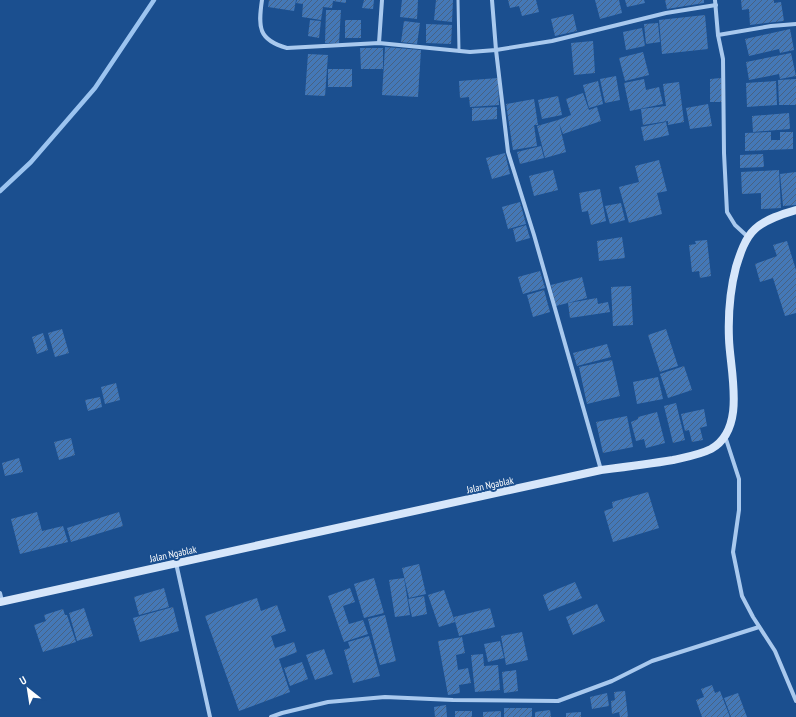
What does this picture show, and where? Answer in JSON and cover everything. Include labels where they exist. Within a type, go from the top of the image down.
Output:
[{"type":"street","points":[[262,0],[260,14],[261,30],[267,40],[276,45],[287,48],[379,43],[470,52],[496,50],[552,41],[716,2],[718,35],[723,59],[724,76],[724,153],[727,212],[735,225],[748,237]]},
{"type":"street","points":[[379,43],[382,0]]},
{"type":"street","points":[[492,0],[496,50],[510,160],[534,235],[601,470]]},
{"type":"street","points":[[718,35],[796,24]]},
{"type":"street","name":"Jalan Ngablak","points":[[1,599],[176,564],[601,470],[695,455],[712,448],[725,436],[732,421],[734,400],[729,340],[729,308],[739,257],[748,237],[755,229],[770,220],[796,210]]},
{"type":"street","points":[[725,436],[739,479],[739,510],[733,552],[742,596],[775,650],[796,701]]},
{"type":"street","points":[[176,564],[210,717]]},
{"type":"street","points":[[271,717],[328,702],[385,697],[453,700],[558,701],[612,681],[652,660],[759,626]]},
{"type":"lane","points":[[458,0],[459,51]]},
{"type":"building","points":[[269,0],[296,0],[294,11],[268,7]]},
{"type":"building","points":[[297,0],[346,0],[346,3],[333,1],[332,8],[323,7],[321,20],[302,17],[303,4],[296,3]]},
{"type":"building","points":[[364,0],[374,0],[373,9],[362,8]]},
{"type":"building","points":[[402,0],[418,0],[417,19],[400,17]]},
{"type":"building","points":[[436,0],[453,0],[452,22],[434,20]]},
{"type":"building","points":[[508,0],[536,0],[539,12],[522,16],[519,6],[510,8]]},
{"type":"building","points":[[595,0],[619,0],[622,13],[600,19]]},
{"type":"building","points":[[625,0],[644,0],[645,3],[627,7]]},
{"type":"building","points":[[665,0],[704,0],[704,3],[667,9]]},
{"type":"building","points":[[741,0],[774,0],[774,3],[781,2],[784,21],[750,25],[749,9],[742,10]]},
{"type":"building","points":[[326,10],[341,10],[339,43],[325,43]]},
{"type":"building","points":[[573,14],[577,31],[555,36],[551,19]]},
{"type":"building","points":[[705,15],[708,49],[662,54],[659,20]]},
{"type":"building","points":[[310,20],[321,21],[319,38],[308,36]]},
{"type":"building","points":[[345,20],[361,20],[361,38],[345,38]]},
{"type":"building","points":[[404,21],[420,23],[417,44],[401,42]]},
{"type":"building","points":[[658,23],[660,42],[646,44],[644,24]]},
{"type":"building","points":[[426,24],[452,25],[451,44],[426,43]]},
{"type":"building","points":[[642,28],[645,46],[626,50],[623,32]]},
{"type":"building","points":[[790,29],[794,50],[780,53],[779,49],[749,56],[745,39]]},
{"type":"building","points":[[593,41],[595,73],[574,75],[571,43]]},
{"type":"building","points":[[385,47],[421,50],[418,97],[382,95]]},
{"type":"building","points":[[360,48],[383,48],[383,69],[361,69]]},
{"type":"building","points":[[643,52],[649,75],[625,81],[619,58]]},
{"type":"building","points":[[791,53],[796,76],[780,79],[779,74],[749,80],[746,62]]},
{"type":"building","points":[[308,54],[328,55],[325,96],[305,95]]},
{"type":"building","points":[[328,69],[352,69],[352,87],[328,87]]},
{"type":"building","points":[[616,76],[620,100],[605,103],[600,79]]},
{"type":"building","points":[[498,78],[499,105],[470,107],[469,97],[460,98],[459,81]]},
{"type":"building","points":[[721,78],[722,102],[710,102],[710,79]]},
{"type":"building","points":[[644,79],[646,90],[659,87],[663,104],[630,111],[624,83]]},
{"type":"building","points":[[796,79],[796,105],[779,105],[778,80]]},
{"type":"building","points":[[598,81],[603,104],[589,108],[583,85]]},
{"type":"building","points":[[776,81],[777,105],[747,107],[746,83]]},
{"type":"building","points":[[679,82],[684,122],[668,125],[668,121],[643,125],[641,109],[666,106],[663,84]]},
{"type":"building","points":[[583,93],[589,110],[597,107],[601,121],[563,134],[559,123],[566,152],[545,158],[537,126],[571,115],[566,99]]},
{"type":"building","points":[[558,96],[562,115],[542,119],[538,100]]},
{"type":"building","points":[[534,99],[538,125],[534,125],[537,146],[513,150],[506,104]]},
{"type":"building","points":[[708,104],[712,126],[690,129],[686,108]]},
{"type":"building","points":[[497,107],[497,119],[472,121],[472,108]]},
{"type":"building","points":[[789,113],[790,129],[753,132],[752,116]]},
{"type":"building","points":[[666,122],[669,135],[644,141],[641,127]]},
{"type":"building","points":[[771,132],[771,140],[780,140],[780,132],[793,132],[793,149],[745,151],[745,133]]},
{"type":"building","points":[[541,146],[544,158],[520,164],[517,152]]},
{"type":"building","points":[[505,153],[510,174],[492,179],[486,158]]},
{"type":"building","points":[[763,154],[764,167],[740,168],[740,155]]},
{"type":"building","points":[[659,160],[667,191],[657,193],[662,214],[629,223],[619,187],[639,182],[635,166]]},
{"type":"building","points":[[553,170],[558,190],[534,196],[529,176]]},
{"type":"building","points":[[779,170],[781,208],[761,209],[761,193],[742,194],[741,172]]},
{"type":"building","points":[[796,172],[796,205],[783,206],[780,174]]},
{"type":"building","points":[[600,189],[606,221],[591,225],[588,211],[582,212],[579,193]]},
{"type":"building","points":[[520,202],[526,224],[508,229],[502,207]]},
{"type":"building","points":[[621,203],[625,220],[610,224],[605,206]]},
{"type":"building","points":[[526,225],[530,238],[516,242],[513,229]]},
{"type":"building","points":[[622,237],[625,258],[599,261],[597,241]]},
{"type":"building","points":[[707,240],[711,276],[700,278],[699,271],[692,272],[689,245],[696,244],[695,241]]},
{"type":"building","points":[[787,241],[796,270],[796,313],[785,316],[773,278],[760,282],[755,264],[777,256],[773,245]]},
{"type":"building","points":[[540,271],[545,288],[523,294],[518,277]]},
{"type":"building","points":[[582,277],[587,298],[556,306],[551,285]]},
{"type":"building","points":[[631,286],[633,325],[613,326],[611,287]]},
{"type":"building","points":[[544,290],[550,312],[533,317],[527,295]]},
{"type":"building","points":[[597,298],[598,304],[608,302],[610,312],[570,318],[568,303]]},
{"type":"building","points":[[62,329],[69,353],[55,357],[48,333]]},
{"type":"building","points":[[666,329],[678,366],[660,372],[648,335]]},
{"type":"building","points":[[43,333],[48,350],[37,354],[32,337]]},
{"type":"building","points":[[607,344],[611,357],[577,366],[573,353]]},
{"type":"building","points":[[612,360],[620,396],[587,404],[579,367]]},
{"type":"building","points":[[684,366],[692,390],[668,398],[660,374]]},
{"type":"building","points":[[658,377],[663,399],[637,404],[633,382]]},
{"type":"building","points":[[116,383],[120,400],[105,404],[101,387]]},
{"type":"building","points":[[100,397],[102,407],[88,411],[85,400]]},
{"type":"building","points":[[676,403],[685,440],[673,443],[664,406]]},
{"type":"building","points":[[704,409],[707,426],[700,428],[703,440],[692,442],[689,430],[685,431],[681,414]]},
{"type":"building","points":[[657,412],[665,443],[646,448],[644,439],[636,441],[631,422],[638,419],[638,417]]},
{"type":"building","points":[[627,416],[633,447],[603,453],[596,422]]},
{"type":"building","points":[[71,438],[75,455],[59,460],[54,442]]},
{"type":"building","points":[[19,458],[23,472],[5,476],[2,463]]},
{"type":"building","points":[[648,492],[659,528],[613,542],[604,511],[613,508],[612,502]]},
{"type":"building","points":[[37,512],[42,531],[63,526],[68,542],[20,554],[11,519]]},
{"type":"building","points":[[119,512],[123,526],[71,542],[67,528]]},
{"type":"building","points":[[419,564],[426,594],[409,598],[402,568]]},
{"type":"building","points":[[374,578],[384,613],[364,618],[354,584]]},
{"type":"building","points":[[404,578],[410,615],[395,617],[389,580]]},
{"type":"building","points":[[575,582],[582,598],[549,611],[543,595]]},
{"type":"building","points":[[164,588],[169,607],[139,615],[134,597]]},
{"type":"building","points":[[350,588],[355,602],[343,606],[349,624],[363,620],[368,634],[344,642],[328,596]]},
{"type":"building","points":[[444,590],[455,622],[439,627],[428,595]]},
{"type":"building","points":[[424,596],[427,614],[412,617],[408,599]]},
{"type":"building","points":[[257,598],[261,611],[277,605],[286,631],[271,636],[275,648],[294,642],[297,652],[279,659],[290,692],[239,711],[205,616]]},
{"type":"building","points":[[597,604],[605,621],[573,635],[566,617]]},
{"type":"building","points":[[173,607],[179,631],[140,642],[133,618]]},
{"type":"building","points":[[84,608],[93,636],[77,641],[69,613]]},
{"type":"building","points":[[490,608],[495,627],[459,636],[454,617]]},
{"type":"building","points":[[63,609],[65,615],[67,615],[76,642],[43,652],[34,625],[46,621],[44,615]]},
{"type":"building","points":[[385,615],[396,661],[380,665],[368,619]]},
{"type":"building","points":[[522,632],[528,660],[506,665],[501,636]]},
{"type":"building","points":[[369,636],[380,676],[353,683],[344,650],[350,648],[348,642]]},
{"type":"building","points":[[462,637],[465,653],[456,655],[458,670],[468,668],[471,683],[459,685],[460,693],[448,695],[438,641]]},
{"type":"building","points":[[500,641],[504,658],[488,662],[484,644]]},
{"type":"building","points":[[324,649],[333,674],[315,680],[306,655]]},
{"type":"building","points":[[483,654],[484,666],[498,665],[500,690],[475,692],[471,655]]},
{"type":"building","points":[[302,662],[308,679],[290,686],[284,668]]},
{"type":"building","points":[[516,670],[518,691],[504,693],[502,672]]},
{"type":"building","points":[[712,685],[715,693],[720,691],[730,717],[702,717],[696,700],[704,697],[701,689]]},
{"type":"building","points":[[625,691],[628,717],[620,717],[619,712],[612,714],[611,701],[615,700],[614,692]]},
{"type":"building","points":[[607,693],[609,706],[592,709],[590,697]]},
{"type":"building","points":[[738,693],[747,717],[731,717],[724,698]]},
{"type":"building","points":[[446,705],[447,717],[435,717],[434,707]]},
{"type":"building","points":[[504,708],[532,708],[532,717],[504,717]]},
{"type":"building","points":[[550,710],[551,717],[535,717],[535,712]]},
{"type":"building","points":[[455,711],[472,711],[472,717],[455,717]]},
{"type":"building","points":[[501,711],[501,717],[483,717],[483,712]]},
{"type":"building","points":[[581,712],[581,717],[566,717],[566,713]]},
{"type":"waterway","points":[[0,191],[31,162],[95,88],[154,0]]}]
